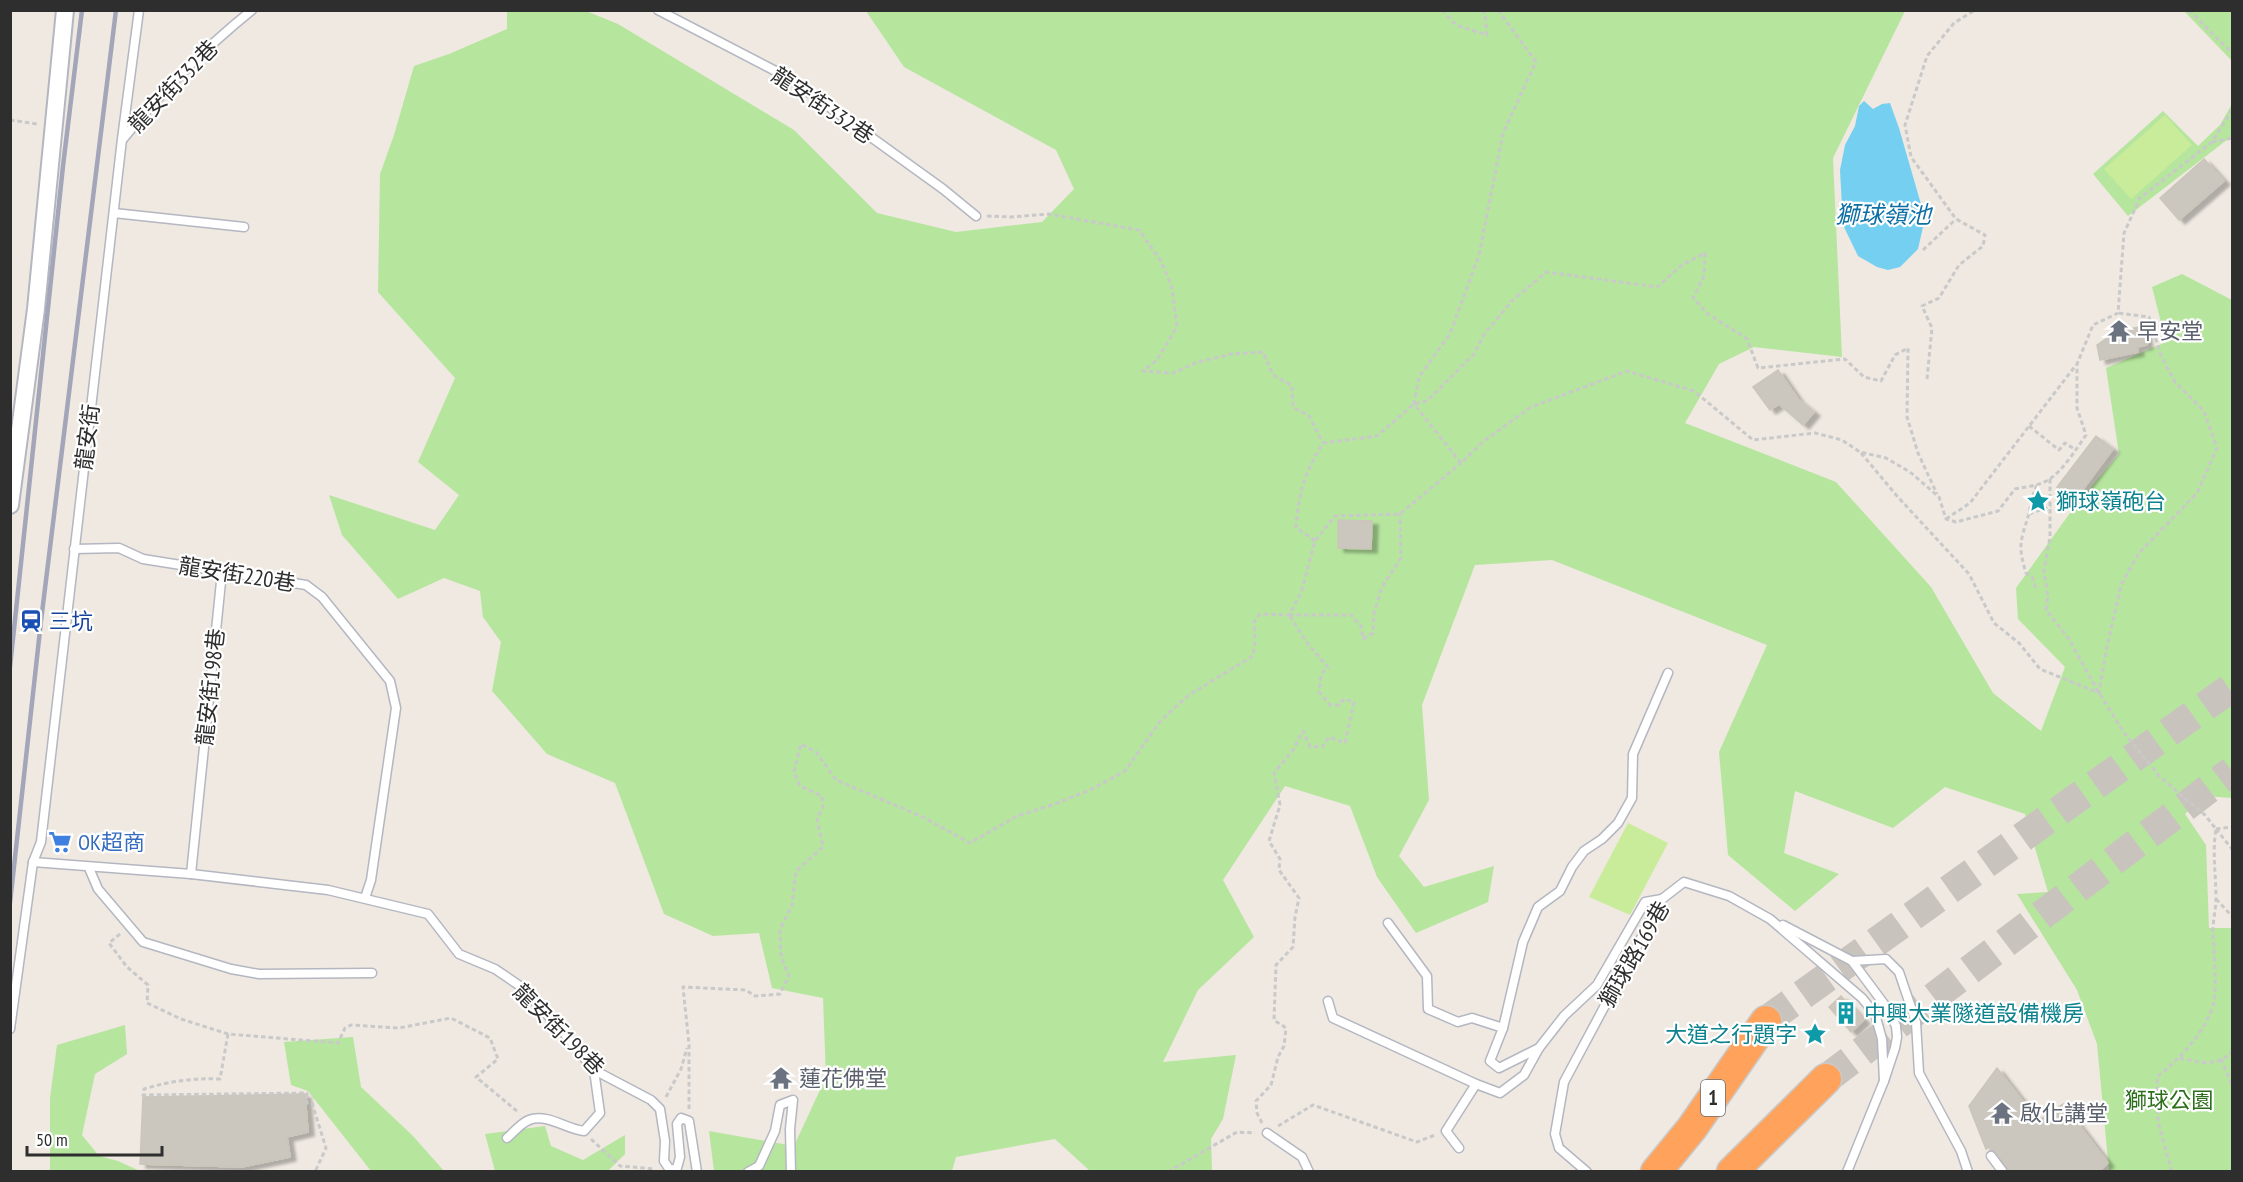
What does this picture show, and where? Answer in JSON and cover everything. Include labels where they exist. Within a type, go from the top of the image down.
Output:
[{"type":"highway","name":"1","points":[[1656,1172],[1692,1128],[1766,1021]]},
{"type":"highway","points":[[1732,1172],[1826,1079]]},
{"type":"street","points":[[10,506],[36,309],[65,10]]},
{"type":"lane","name":"龍安街","points":[[10,1029],[33,862],[40,842],[139,10]]},
{"type":"lane","name":"龍安街332巷","points":[[122,139],[154,100],[252,10]]},
{"type":"lane","name":"龍安街332巷","points":[[658,10],[789,78],[943,189],[976,216]]},
{"type":"lane","points":[[114,213],[244,227]]},
{"type":"lane","name":"龍安街220巷","points":[[74,549],[119,548],[143,559],[306,585],[322,597],[390,681],[396,708],[371,879],[365,898]]},
{"type":"lane","name":"龍安街198巷","points":[[191,873],[222,572]]},
{"type":"lane","points":[[1539,1048],[1499,1068],[1490,1061],[1503,1028],[1523,942],[1539,907],[1560,891],[1572,867],[1584,851],[1602,839],[1618,823],[1632,798],[1633,754],[1668,674]]},
{"type":"lane","name":"龍安街198巷","points":[[33,862],[90,868],[191,873],[328,890],[428,914],[459,954],[495,969],[520,986],[559,1026],[594,1070],[651,1100],[660,1109]]},
{"type":"lane","points":[[90,868],[98,889],[143,942],[231,969],[259,974],[372,973]]},
{"type":"lane","name":"獅球路169巷","points":[[1587,1172],[1559,1148],[1555,1134],[1564,1082],[1662,899],[1684,882],[1729,896],[1770,919],[1862,998],[1875,1014],[1882,1039],[1884,1081]]},
{"type":"lane","points":[[1328,1001],[1332,1018],[1500,1093],[1524,1075],[1539,1048],[1564,1016],[1597,985],[1645,902],[1662,899]]},
{"type":"lane","points":[[1770,919],[1852,961],[1884,1004],[1896,1026],[1895,1048],[1884,1081],[1847,1172]]},
{"type":"lane","points":[[1388,923],[1427,976],[1428,1009],[1458,1022],[1472,1018],[1503,1028]]},
{"type":"lane","points":[[1852,961],[1886,960],[1899,972],[1916,1022],[1919,1073],[1961,1151],[1968,1172]]},
{"type":"lane","points":[[507,1138],[528,1120],[544,1118],[572,1130],[584,1131],[600,1113],[600,1099],[594,1070]]},
{"type":"lane","points":[[1458,1148],[1446,1131],[1476,1084]]},
{"type":"lane","points":[[748,1172],[759,1166],[775,1131],[780,1105],[794,1100],[789,1129],[791,1172]]},
{"type":"lane","points":[[660,1109],[665,1141],[664,1161],[670,1170],[676,1168],[680,1157],[677,1124],[681,1118],[689,1122],[697,1172]]},
{"type":"lane","points":[[1267,1133],[1302,1157],[1309,1172]]},
{"type":"lane","points":[[1991,1156],[2003,1172]]},
{"type":"path","points":[[1442,10],[1456,25],[1488,35],[1485,15],[1481,10]]},
{"type":"path","points":[[1485,15],[1490,10]]},
{"type":"path","points":[[1461,463],[1414,404],[1419,377],[1450,334],[1479,255],[1503,133],[1536,62],[1498,10]]},
{"type":"path","points":[[1927,379],[1932,328],[1922,306],[1939,298],[1959,265],[1983,246],[1985,235],[1956,219],[1911,157],[1905,125],[1927,56],[1954,23],[1975,10]]},
{"type":"path","points":[[2189,10],[2232,53]]},
{"type":"path","points":[[2118,313],[2124,233],[2140,198],[2212,142],[2232,110]]},
{"type":"path","points":[[10,120],[54,126]]},
{"type":"path","points":[[2212,142],[2232,138]]},
{"type":"path","points":[[976,216],[1011,217],[1049,213],[1139,231],[1161,261],[1172,288],[1177,327],[1157,360],[1143,372],[1173,373],[1198,362],[1231,354],[1263,352],[1273,375],[1292,387],[1293,407],[1309,416],[1323,443]]},
{"type":"path","points":[[1923,250],[1956,219]]},
{"type":"path","points":[[1323,443],[1377,436],[1414,404],[1426,401],[1473,355],[1485,333],[1512,301],[1546,272],[1657,287],[1682,265],[1705,253],[1704,276],[1693,298],[1708,314],[1747,339],[1758,368],[1845,359],[1864,377],[1881,381],[1895,355],[1908,348],[1907,417],[1918,453],[1939,497],[1946,519]]},
{"type":"path","points":[[1946,519],[1970,503],[2077,364],[2093,325],[2118,313],[2149,317],[2161,356],[2170,374],[2204,411],[2217,448],[2197,493],[2139,553],[2121,585],[2099,693]]},
{"type":"path","points":[[1946,519],[1956,522],[1998,511],[2015,489],[2037,485],[2050,479],[2076,450],[2086,435],[2077,408],[2077,364]]},
{"type":"path","points":[[1289,615],[1301,593],[1315,541],[1335,516],[1400,514],[1484,441],[1531,407],[1627,371],[1694,391],[1754,440],[1815,433],[1842,441],[1860,452],[1886,458],[1910,472],[1939,497]]},
{"type":"path","points":[[2029,426],[2059,450],[2065,443],[2076,450]]},
{"type":"path","points":[[1315,541],[1296,526],[1299,496],[1310,464],[1323,443]]},
{"type":"path","points":[[1860,452],[1969,574],[1994,623],[2019,643],[2040,669],[2099,693]]},
{"type":"path","points":[[2050,479],[2050,537],[2044,571],[2048,596],[2046,609],[2067,636],[2125,734],[2160,777],[2205,815],[2232,849]]},
{"type":"path","points":[[2037,485],[2030,500],[2029,514],[2020,539],[2020,555],[2026,573],[2032,577],[2037,591]]},
{"type":"path","points":[[2029,514],[2051,507]]},
{"type":"path","points":[[689,1122],[689,1044],[683,987],[746,990],[755,996],[780,994],[789,976],[782,957],[780,929],[792,905],[796,871],[823,847],[817,819],[822,807],[822,796],[800,786],[794,772],[801,744],[816,752],[836,780],[923,817],[970,843],[1017,816],[1090,790],[1125,771],[1161,720],[1189,695],[1253,656],[1254,622],[1260,614],[1352,615],[1361,626],[1363,639],[1374,633],[1374,613],[1382,587],[1401,558],[1400,514]]},
{"type":"path","points":[[1267,1133],[1257,1113],[1256,1101],[1271,1085],[1278,1057],[1284,1046],[1286,1028],[1274,1020],[1276,965],[1293,946],[1299,898],[1279,870],[1280,859],[1269,841],[1280,805],[1274,773],[1293,750],[1303,731],[1310,747],[1323,746],[1329,737],[1345,743],[1354,702],[1344,699],[1339,705],[1330,705],[1319,692],[1320,679],[1328,667],[1308,644],[1289,615]]},
{"type":"path","points":[[2216,829],[2232,827]]},
{"type":"path","points":[[2172,1172],[2158,1122],[2157,1077],[2180,1058],[2196,1039],[2213,1007],[2215,968],[2213,931],[2216,899],[2213,861],[2216,829]]},
{"type":"path","points":[[2216,899],[2232,916]]},
{"type":"path","points":[[130,925],[109,944],[127,967],[148,985],[147,1003],[181,1019],[228,1034],[338,1043],[345,1028],[351,1025],[399,1028],[451,1018],[490,1038],[498,1059],[476,1077],[528,1120]]},
{"type":"path","points":[[228,1034],[220,1079],[173,1080],[144,1089],[143,1095],[307,1093],[307,1102],[312,1103],[326,1148],[315,1172]]},
{"type":"path","points":[[660,1109],[681,1069],[689,1044]]},
{"type":"path","points":[[2180,1058],[2207,1064],[2229,1055],[2232,1051]]},
{"type":"path","points":[[2221,1059],[2232,1084]]},
{"type":"path","points":[[1168,1172],[1237,1132],[1267,1133],[1313,1106],[1416,1142],[1446,1131]]},
{"type":"path","points":[[584,1131],[620,1166],[670,1170]]},
{"type":"green space","name":"獅球公園","points":[[507,11],[586,11],[618,24],[794,130],[877,213],[956,232],[1042,222],[1074,189],[1056,150],[904,67],[866,11],[1905,11],[1833,158],[1842,357],[1754,347],[1719,364],[1685,423],[1836,482],[1931,587],[1993,693],[2041,731],[2065,667],[2018,619],[2016,588],[2075,506],[2119,454],[2106,368],[2166,342],[2152,287],[2182,274],[2232,300],[2232,798],[2204,796],[2185,814],[2206,845],[2209,928],[2232,928],[2232,1171],[2109,1171],[2097,1044],[2077,990],[2017,894],[2048,892],[2025,814],[1945,787],[1893,828],[1795,791],[1784,853],[1839,874],[1795,911],[1728,855],[1719,752],[1767,645],[1552,560],[1475,565],[1422,705],[1429,800],[1399,856],[1424,887],[1494,866],[1488,902],[1416,933],[1377,877],[1350,806],[1285,786],[1223,880],[1254,937],[1198,990],[1163,1062],[1236,1055],[1223,1119],[1211,1139],[1212,1171],[1090,1171],[1055,1139],[956,1157],[952,1171],[714,1171],[709,1131],[794,1146],[826,1077],[823,998],[772,988],[759,933],[713,936],[664,914],[615,783],[547,754],[492,691],[501,642],[483,617],[480,591],[444,578],[398,599],[342,535],[329,495],[435,530],[459,495],[418,462],[455,378],[378,292],[380,174],[414,66],[507,29]]},
{"type":"green space","points":[[2184,11],[2232,11],[2232,61]]},
{"type":"green space","points":[[2232,104],[2232,136],[2128,216],[2093,174],[2163,111],[2198,146],[2220,125]]},
{"type":"green space","points":[[2165,115],[2192,145],[2131,199],[2104,169]]},
{"type":"green space","points":[[1628,823],[1668,843],[1630,915],[1589,897]]},
{"type":"green space","points":[[125,1025],[127,1054],[95,1074],[82,1135],[99,1156],[118,1161],[140,1171],[50,1171],[50,1098],[57,1045]]},
{"type":"green space","points":[[353,1037],[361,1087],[412,1135],[444,1171],[371,1171],[308,1091],[291,1085],[284,1042]]},
{"type":"green space","points":[[545,1126],[551,1146],[583,1160],[625,1135],[625,1154],[608,1171],[495,1171],[485,1134]]},
{"type":"water","name":"獅球嶺池","points":[[1864,101],[1873,109],[1890,103],[1925,218],[1918,249],[1900,267],[1888,270],[1877,267],[1858,256],[1843,225],[1840,170],[1845,145],[1855,126],[1859,106]]},
{"type":"building","points":[[2204,159],[2224,181],[2179,220],[2160,198]]},
{"type":"building","points":[[2124,326],[2125,330],[2144,326],[2147,345],[2137,347],[2138,352],[2100,360],[2097,345]]},
{"type":"building","points":[[1778,370],[1798,399],[1814,412],[1803,425],[1779,404],[1770,410],[1753,387]]},
{"type":"building","points":[[2096,436],[2113,449],[2075,500],[2057,487]]},
{"type":"building","points":[[1338,520],[1372,521],[1371,549],[1338,548]]},
{"type":"building","name":"中興大業隧道設備機房","points":[[1841,996],[1864,1020],[1851,1032],[1829,1007]]},
{"type":"building","name":"啟化講堂","points":[[1997,1068],[2038,1121],[2063,1104],[2108,1163],[2098,1172],[2009,1172],[1996,1152],[1989,1147],[1986,1149],[1969,1106]]},
{"type":"building","points":[[305,1094],[308,1132],[287,1137],[290,1157],[242,1167],[140,1164],[143,1097]]},
{"type":"tunnel","points":[[1766,1021],[2232,687]]},
{"type":"tunnel","points":[[1826,1079],[2232,771]]},
{"type":"railway","points":[[10,667],[63,166],[82,10]]},
{"type":"railway","points":[[10,903],[41,621],[116,10]]},
{"type":"place","name":"早安堂","points":[[2119,331]]},
{"type":"place","name":"獅球嶺砲台","points":[[2038,501]]},
{"type":"place","name":"三坑","points":[[31,621]]},
{"type":"place","name":"OK超商","points":[[60,842]]},
{"type":"place","name":"中興大業隧道設備機房","points":[[1846,1013]]},
{"type":"place","name":"大道之行題字","points":[[1815,1034]]},
{"type":"place","name":"蓮花佛堂","points":[[781,1078]]},
{"type":"place","name":"啟化講堂","points":[[2002,1113]]}]
